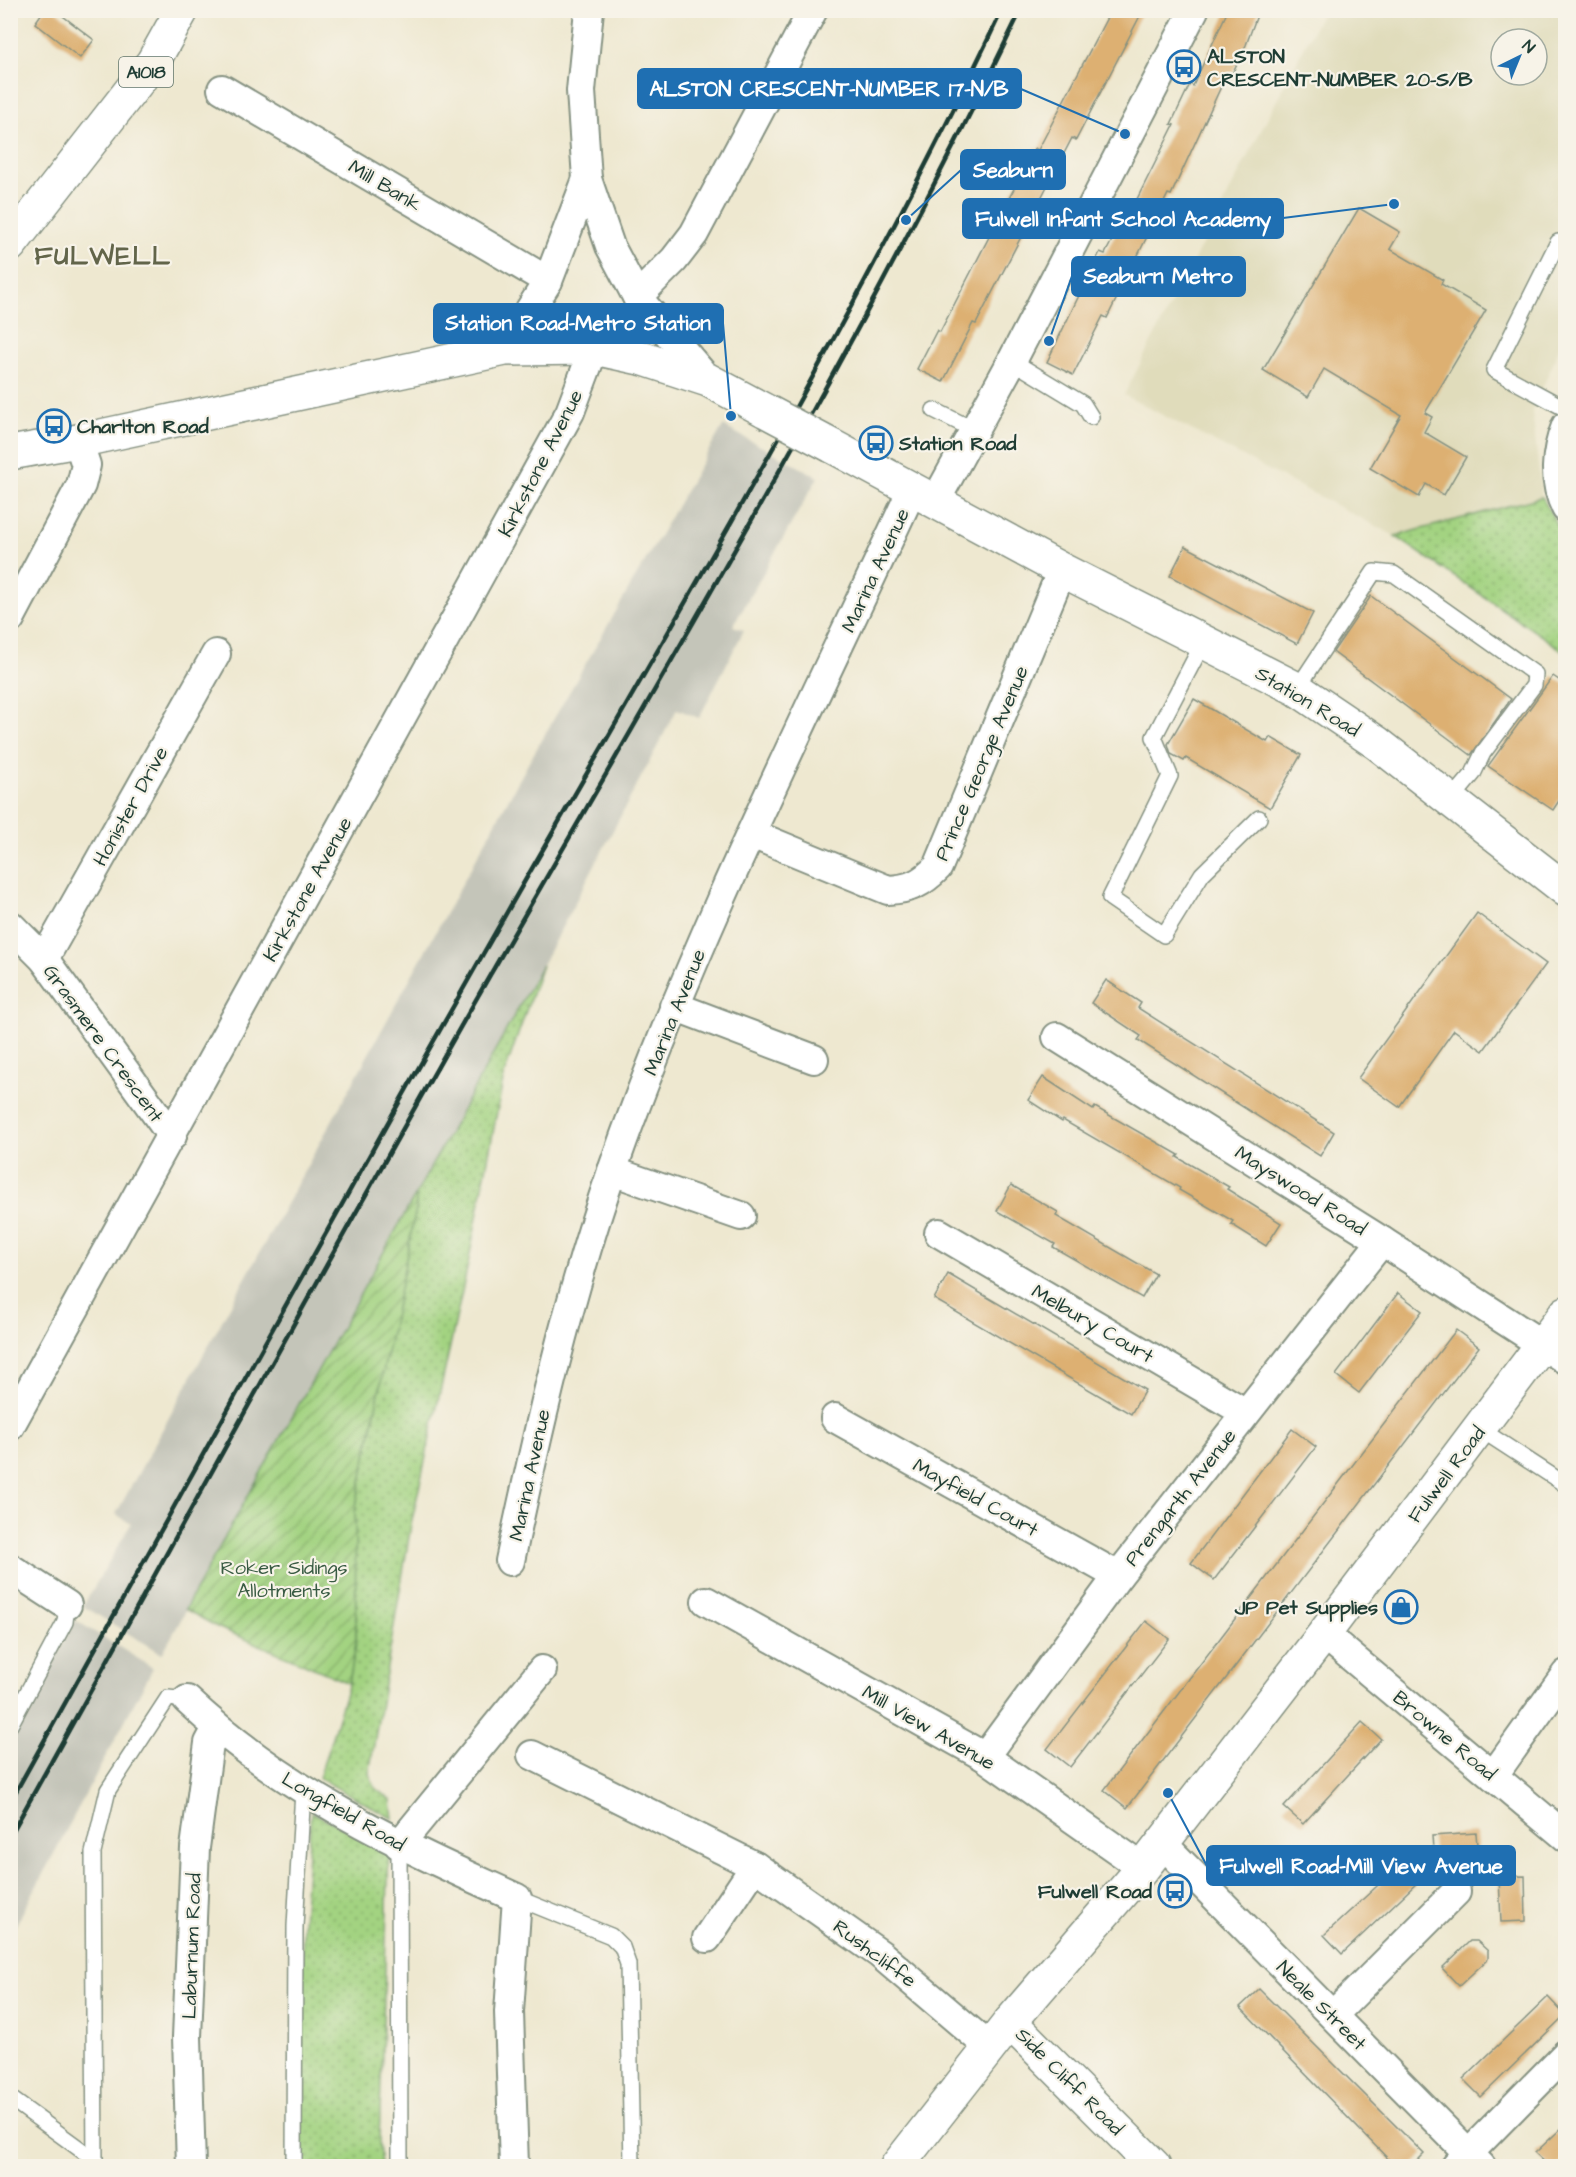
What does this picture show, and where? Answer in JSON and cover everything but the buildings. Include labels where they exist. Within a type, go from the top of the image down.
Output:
[{"type":"main road","name":"A1018","points":[[12,244],[153,62],[182,10]]},
{"type":"main road","points":[[10,453],[78,441],[505,349],[594,348],[644,359],[708,380]]},
{"type":"main road","name":"Station Road","points":[[708,380],[1062,570],[1297,689],[1377,743],[1566,890]]},
{"type":"main road","name":"Fulwell Road","points":[[897,2166],[989,2047],[1152,1855],[1480,1429],[1554,1353],[1566,1313]]},
{"type":"main road","name":"Side Cliff Road","points":[[1010,2022],[1154,2166]]},
{"type":"street","points":[[589,10],[581,91],[587,179],[610,246],[637,297],[708,380]]},
{"type":"street","points":[[637,297],[674,260],[694,234],[813,10]]},
{"type":"street","name":"Marina Avenue","points":[[510,1561],[549,1388],[576,1284],[612,1171],[674,1006],[752,834],[923,496],[974,430],[1194,10]]},
{"type":"street","name":"Mill Bank","points":[[222,89],[548,281]]},
{"type":"street","points":[[505,349],[548,281],[587,179]]},
{"type":"street","name":"Kirkstone Avenue","points":[[10,1426],[570,412],[594,348]]},
{"type":"street","points":[[1566,426],[1557,449],[1559,494],[1566,508]]},
{"type":"street","points":[[10,619],[81,485],[86,465],[78,441]]},
{"type":"street","name":"Prince George Avenue","points":[[752,834],[888,890],[907,889],[922,883],[938,867],[1062,570]]},
{"type":"street","name":"Honister Drive","points":[[44,959],[216,654]]},
{"type":"street","name":"Grasmere Crescent","points":[[10,925],[44,959],[172,1136]]},
{"type":"street","points":[[674,1006],[814,1059]]},
{"type":"street","name":"Mayswood Road","points":[[1057,1037],[1382,1241],[1554,1353]]},
{"type":"street","points":[[612,1171],[741,1216]]},
{"type":"street","name":"Melbury Court","points":[[939,1233],[1246,1413]]},
{"type":"street","name":"Prengarth Avenue","points":[[985,1757],[1118,1576],[1382,1241]]},
{"type":"street","name":"Mayfield Court","points":[[835,1418],[1118,1576]]},
{"type":"street","points":[[10,1568],[67,1605]]},
{"type":"street","name":"Mill View Avenue","points":[[706,1601],[985,1757],[1152,1855]]},
{"type":"street","name":"Browne Road","points":[[1324,1634],[1492,1776],[1565,1834]]},
{"type":"street","points":[[1492,1776],[1566,1674]]},
{"type":"street","points":[[399,1845],[525,1680]]},
{"type":"street","name":"Longfield Road","points":[[186,1700],[217,1728],[303,1791],[399,1845],[517,1898]]},
{"type":"street","name":"Laburnum Road","points":[[191,2166],[187,2037],[195,1848],[209,1743],[217,1728]]},
{"type":"street","name":"Rushcliffe","points":[[532,1755],[754,1866],[880,1954],[989,2047]]},
{"type":"street","name":"Neale Street","points":[[1152,1855],[1332,2015],[1469,2162]]},
{"type":"street","points":[[707,1938],[754,1866]]},
{"type":"street","points":[[1332,2015],[1456,1892]]},
{"type":"street","points":[[514,2166],[509,2012],[517,1898]]},
{"type":"street","points":[[1469,2162],[1566,2054]]},
{"type":"lane","points":[[1558,242],[1494,370],[1566,409]]},
{"type":"lane","points":[[1012,361],[1083,404],[1091,417]]},
{"type":"lane","points":[[934,410],[974,430]]},
{"type":"lane","points":[[1297,689],[1374,572],[1394,574],[1535,674],[1534,685],[1483,753],[1473,774],[1451,800]]},
{"type":"lane","points":[[1203,643],[1154,737],[1170,776],[1110,898],[1164,935],[1202,874],[1259,818]]},
{"type":"lane","points":[[1480,1429],[1566,1485]]},
{"type":"lane","points":[[10,1725],[65,1622],[67,1605]]},
{"type":"lane","points":[[95,2163],[93,1853],[108,1790],[168,1698],[186,1700]]},
{"type":"lane","points":[[294,2166],[295,1926],[303,1791]]},
{"type":"lane","points":[[399,1845],[400,2166]]},
{"type":"lane","points":[[517,1898],[611,1936],[622,1947],[628,1964],[632,2166]]},
{"type":"lane","points":[[10,2098],[95,2163]]},
{"type":"shaded area","points":[[1323,11],[1565,11],[1566,333],[1532,412],[1542,497],[1395,536],[1124,395]]},
{"type":"shaded area","points":[[723,426],[818,477],[733,626],[744,630],[699,718],[677,709],[542,965],[162,1654],[83,1606],[131,1524],[116,1514],[529,762]]},
{"type":"shaded area","points":[[75,1620],[153,1668],[11,1934],[11,1744]]},
{"type":"green space","points":[[1542,497],[1565,539],[1566,645],[1562,650],[1395,536]]},
{"type":"green space","points":[[542,965],[504,1075],[468,1264],[411,1525],[369,1774],[376,1788],[391,1800],[393,1819],[319,1778],[349,1683],[356,1643],[355,1511],[416,1209],[416,1194]]},
{"type":"green space","name":"Roker Sidings Allotments","points":[[416,1194],[416,1209],[355,1511],[356,1643],[349,1683],[217,1627],[185,1609]]},
{"type":"green space","points":[[311,1812],[389,1850],[379,2142],[381,2166],[302,2166],[300,2140],[303,1923]]},
{"type":"railway","points":[[10,1802],[381,1134],[700,578],[826,353],[887,240],[1002,10]]},
{"type":"railway","points":[[10,1836],[429,1082],[697,617],[831,377],[897,256],[1021,10]]},
{"type":"place","name":"ALSTON CRESCENT-NUMBER 20-S/B","points":[[1184,67]]},
{"type":"place","name":"ALSTON CRESCENT-NUMBER 17-N/B","points":[[1125,134]]},
{"type":"place","name":"Fulwell Infant School Academy","points":[[1394,204]]},
{"type":"place","name":"Seaburn","points":[[906,220]]},
{"type":"place","name":"Seaburn Metro","points":[[1049,341]]},
{"type":"place","name":"Station Road-Metro Station","points":[[731,416]]},
{"type":"place","name":"Charlton Road","points":[[54,426]]},
{"type":"place","name":"Station Road","points":[[876,443]]},
{"type":"place","name":"JP Pet Supplies","points":[[1401,1607]]},
{"type":"place","name":"Fulwell Road-Mill View Avenue","points":[[1168,1793]]},
{"type":"place","name":"Fulwell Road","points":[[1175,1891]]},
{"type":"district","name":"FULWELL","points":[[103,255]]}]
